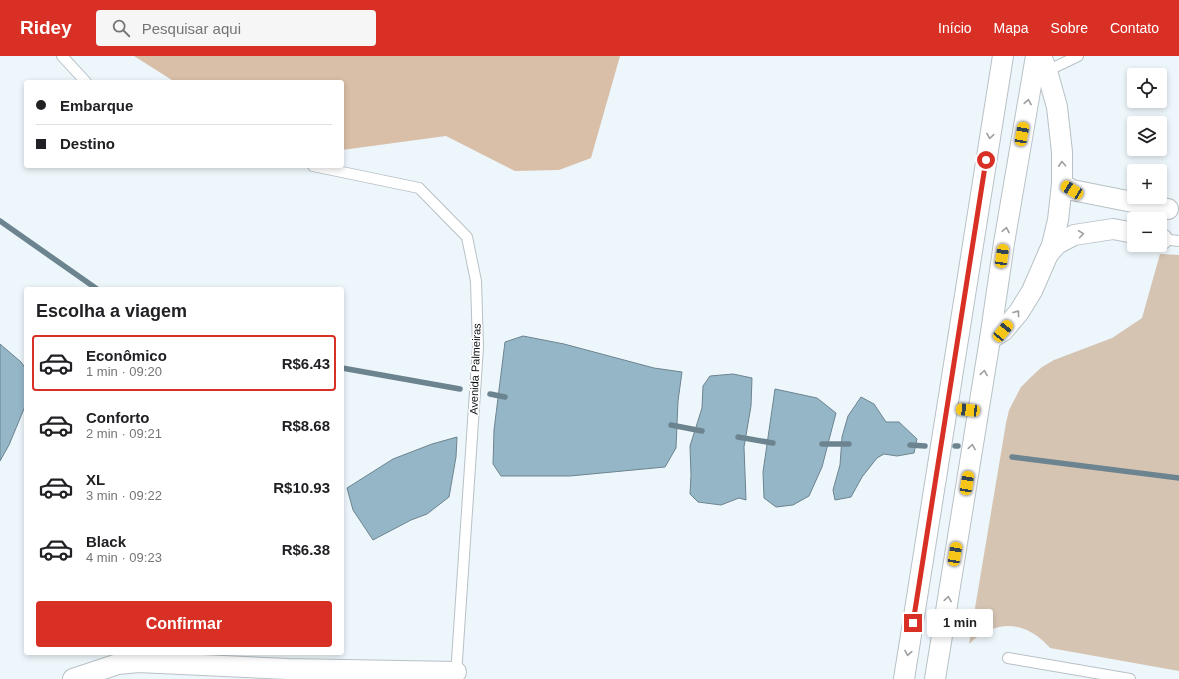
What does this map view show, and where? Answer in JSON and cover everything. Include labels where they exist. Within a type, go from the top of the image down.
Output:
[{"type":"street","points":[[904,679],[946,407],[1003,56]]},
{"type":"street","points":[[990,339],[1003,331],[1019,312],[1032,291],[1049,253],[1058,220],[1062,184],[1062,152],[1057,107],[1041,61]]},
{"type":"street","points":[[935,679],[990,339],[1004,242],[1041,61]]},
{"type":"street","points":[[1062,184],[1072,190],[1173,210]]},
{"type":"street","points":[[1113,229],[1120,220],[1121,214],[1118,200]]},
{"type":"street","points":[[1049,253],[1057,244],[1074,235],[1113,229],[1127,232]]},
{"type":"street","points":[[946,407],[978,411]]},
{"type":"street","points":[[73,679],[118,664],[138,662],[456,676]]},
{"type":"lane","points":[[62,56],[84,80]]},
{"type":"lane","points":[[1041,61],[1078,56]]},
{"type":"lane","name":"Avenida Palmeiras","points":[[323,168],[419,188],[467,238],[476,281],[478,347],[456,676]]},
{"type":"lane","points":[[1008,658],[1130,679]]},
{"type":"shaded area","points":[[134,56],[620,56],[591,158],[559,170],[515,171],[446,136],[344,150],[344,80],[172,80]]},
{"type":"shaded area","points":[[1160,254],[1179,255],[1179,671],[1050,648],[1031,632],[1010,626],[989,630],[969,644],[1009,410],[1021,387],[1042,367],[1054,360],[1112,338],[1142,318]]},
{"type":"water","points":[[523,336],[564,344],[654,368],[682,372],[678,401],[676,448],[665,467],[570,476],[501,476],[493,464],[494,430],[505,342]]},
{"type":"water","points":[[0,344],[24,366],[24,409],[9,445],[0,461]]},
{"type":"water","points":[[733,374],[752,378],[751,406],[744,447],[746,500],[739,498],[721,505],[698,502],[690,494],[690,446],[702,408],[703,386],[710,376]]},
{"type":"water","points":[[775,389],[817,398],[836,413],[822,467],[809,496],[793,505],[776,507],[764,498],[763,472]]},
{"type":"water","points":[[861,397],[874,404],[886,422],[899,422],[917,439],[914,453],[897,456],[884,454],[877,458],[862,477],[851,497],[835,500],[833,490],[840,465],[842,437],[848,416]]},
{"type":"water","points":[[457,437],[456,457],[449,497],[427,514],[411,520],[373,540],[353,510],[347,488],[393,459],[432,444]]},
{"type":"waterway","points":[[0,221],[94,287]]},
{"type":"waterway","points":[[344,368],[460,389]]},
{"type":"waterway","points":[[490,394],[505,397]]},
{"type":"waterway","points":[[671,425],[702,431]]},
{"type":"waterway","points":[[738,437],[773,443]]},
{"type":"waterway","points":[[822,444],[849,444]]},
{"type":"waterway","points":[[910,445],[925,446]]},
{"type":"waterway","points":[[1012,457],[1179,478]]},
{"type":"route","points":[[913,623],[986,160]]}]
